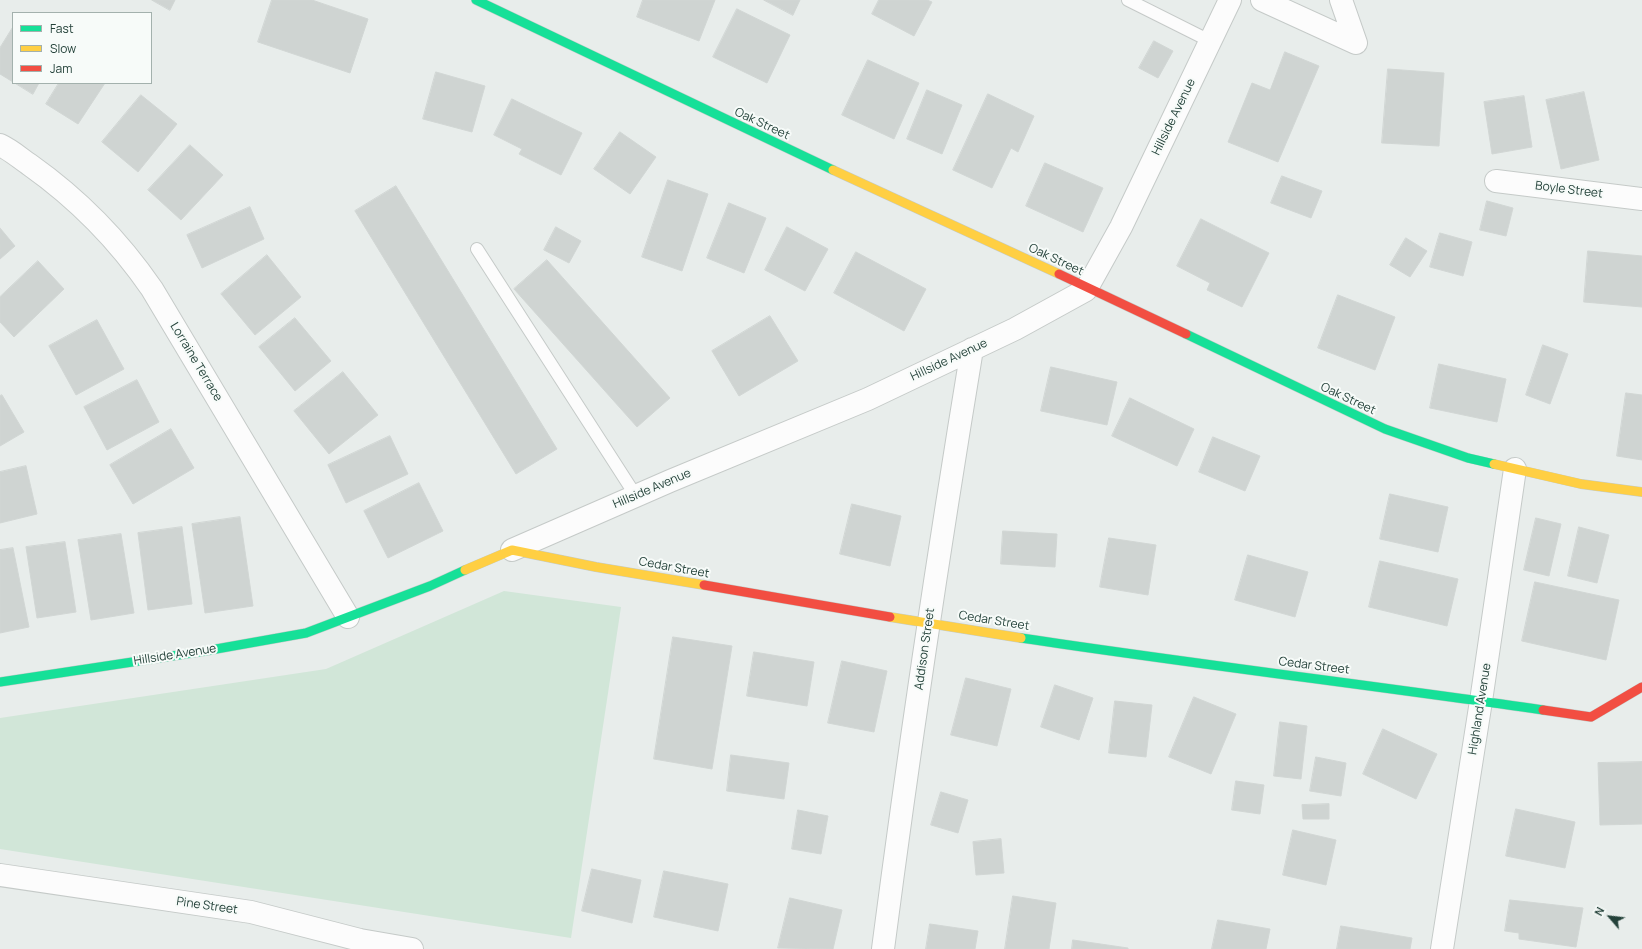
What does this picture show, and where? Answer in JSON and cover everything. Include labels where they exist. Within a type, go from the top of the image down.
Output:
[{"type":"street","name":"Oak Street","points":[[476,0],[767,140],[1087,287],[1385,429],[1468,458],[1581,484],[1642,492]]},
{"type":"street","name":"Hillside Avenue","points":[[512,550],[636,496],[868,399],[1015,329],[1086,290],[1121,227],[1230,0]]},
{"type":"street","points":[[1262,0],[1356,43],[1341,0]]},
{"type":"street","name":"Lorraine Terrace","points":[[0,145],[52,181],[98,221],[137,267],[152,289],[348,617]]},
{"type":"street","name":"Boyle Street","points":[[1496,182],[1642,198]]},
{"type":"street","name":"Addison Street","points":[[883,949],[942,532],[972,349]]},
{"type":"street","name":"Highland Avenue","points":[[1442,949],[1481,701],[1515,469]]},
{"type":"street","points":[[348,617],[430,586],[512,550]]},
{"type":"street","name":"Cedar Street","points":[[512,550],[596,567],[929,624],[1170,660],[1382,687],[1591,717],[1642,687]]},
{"type":"street","name":"Hillside Avenue","points":[[0,682],[206,651],[306,633],[348,617]]},
{"type":"street","name":"Pine Street","points":[[0,875],[251,912],[360,940],[412,949]]},
{"type":"lane","points":[[1128,0],[1210,41]]},
{"type":"lane","points":[[477,249],[636,496]]},
{"type":"green space","points":[[504,591],[621,607],[571,938],[0,849],[0,718],[326,669]]},
{"type":"building","points":[[152,0],[175,0],[170,10]]},
{"type":"building","points":[[272,0],[312,0],[368,19],[350,73],[258,42]]},
{"type":"building","points":[[643,0],[715,0],[699,41],[637,17]]},
{"type":"building","points":[[764,0],[800,0],[793,15]]},
{"type":"building","points":[[879,0],[927,0],[932,2],[914,36],[872,14]]},
{"type":"building","points":[[737,9],[790,35],[767,83],[713,57]]},
{"type":"building","points":[[12,29],[12,81],[0,74],[0,48]]},
{"type":"building","points":[[1154,41],[1173,51],[1158,78],[1139,68]]},
{"type":"building","points":[[1285,52],[1319,66],[1278,162],[1228,142],[1252,83],[1270,90]]},
{"type":"building","points":[[868,60],[919,83],[894,139],[842,115]]},
{"type":"building","points":[[1388,69],[1444,73],[1439,146],[1382,143]]},
{"type":"building","points":[[436,72],[485,86],[472,132],[423,119]]},
{"type":"building","points":[[17,84],[38,84],[33,94]]},
{"type":"building","points":[[58,84],[104,84],[78,124],[46,104]]},
{"type":"building","points":[[927,90],[962,105],[942,154],[907,139]]},
{"type":"building","points":[[1584,92],[1599,160],[1561,169],[1546,100]]},
{"type":"building","points":[[988,94],[1034,116],[1018,152],[1011,148],[992,188],[953,170]]},
{"type":"building","points":[[141,95],[177,124],[138,172],[102,142]]},
{"type":"building","points":[[1524,96],[1532,147],[1492,154],[1484,102]]},
{"type":"building","points":[[512,99],[582,133],[561,175],[519,154],[522,149],[494,135]]},
{"type":"building","points":[[620,132],[656,157],[630,194],[594,169]]},
{"type":"building","points":[[190,145],[223,175],[181,220],[148,190]]},
{"type":"building","points":[[1045,163],[1103,188],[1083,232],[1026,206]]},
{"type":"building","points":[[1282,176],[1322,191],[1311,218],[1271,203]]},
{"type":"building","points":[[668,180],[708,194],[682,271],[642,257]]},
{"type":"building","points":[[396,186],[557,449],[516,474],[355,211]]},
{"type":"building","points":[[1487,201],[1513,208],[1506,236],[1480,230]]},
{"type":"building","points":[[729,203],[766,218],[744,273],[707,258]]},
{"type":"building","points":[[250,207],[264,239],[202,268],[187,235]]},
{"type":"building","points":[[1201,219],[1269,253],[1242,307],[1207,290],[1210,283],[1177,266]]},
{"type":"building","points":[[556,227],[581,241],[569,263],[544,250]]},
{"type":"building","points":[[787,227],[828,249],[805,291],[765,270]]},
{"type":"building","points":[[0,228],[15,246],[0,259]]},
{"type":"building","points":[[1440,233],[1472,242],[1463,276],[1430,267]]},
{"type":"building","points":[[1406,238],[1427,251],[1410,277],[1390,265]]},
{"type":"building","points":[[1588,251],[1642,256],[1642,307],[1584,302]]},
{"type":"building","points":[[856,252],[926,289],[904,331],[834,293]]},
{"type":"building","points":[[267,255],[301,297],[255,335],[221,294]]},
{"type":"building","points":[[547,260],[670,398],[637,427],[514,289]]},
{"type":"building","points":[[38,261],[64,289],[14,337],[0,322],[0,297]]},
{"type":"building","points":[[1338,295],[1395,317],[1375,370],[1318,348]]},
{"type":"building","points":[[770,316],[798,361],[739,396],[712,351]]},
{"type":"building","points":[[295,318],[331,361],[295,391],[259,347]]},
{"type":"building","points":[[97,320],[124,369],[76,395],[49,346]]},
{"type":"building","points":[[1543,345],[1568,354],[1550,404],[1526,395]]},
{"type":"building","points":[[1439,364],[1506,379],[1497,422],[1430,408]]},
{"type":"building","points":[[1051,367],[1117,382],[1107,425],[1041,411]]},
{"type":"building","points":[[343,372],[378,415],[329,454],[294,411]]},
{"type":"building","points":[[137,380],[159,422],[107,450],[84,407]]},
{"type":"building","points":[[1626,393],[1642,395],[1642,460],[1617,456]]},
{"type":"building","points":[[2,395],[24,432],[0,446],[0,396]]},
{"type":"building","points":[[1130,398],[1194,429],[1177,466],[1112,436]]},
{"type":"building","points":[[171,429],[194,468],[133,504],[110,465]]},
{"type":"building","points":[[390,436],[408,474],[346,503],[328,465]]},
{"type":"building","points":[[1213,437],[1260,456],[1245,491],[1199,472]]},
{"type":"building","points":[[26,466],[37,514],[0,523],[0,472]]},
{"type":"building","points":[[419,483],[443,531],[388,558],[364,511]]},
{"type":"building","points":[[1390,494],[1448,507],[1438,552],[1380,539]]},
{"type":"building","points":[[852,504],[901,516],[890,566],[840,554]]},
{"type":"building","points":[[240,517],[253,606],[205,613],[192,524]]},
{"type":"building","points":[[1536,518],[1561,524],[1549,576],[1524,570]]},
{"type":"building","points":[[182,527],[192,604],[148,610],[138,533]]},
{"type":"building","points":[[1579,527],[1609,535],[1597,583],[1568,576]]},
{"type":"building","points":[[1003,531],[1057,534],[1055,567],[1001,564]]},
{"type":"building","points":[[121,534],[134,613],[91,620],[78,540]]},
{"type":"building","points":[[1109,538],[1156,545],[1148,595],[1100,587]]},
{"type":"building","points":[[65,542],[76,612],[37,618],[26,547]]},
{"type":"building","points":[[13,548],[29,627],[0,633],[0,550]]},
{"type":"building","points":[[1248,555],[1308,572],[1295,617],[1235,600]]},
{"type":"building","points":[[1380,561],[1458,579],[1447,626],[1369,607]]},
{"type":"building","points":[[1535,582],[1619,600],[1606,660],[1522,641]]},
{"type":"building","points":[[673,637],[732,646],[712,769],[654,759]]},
{"type":"building","points":[[754,652],[814,662],[807,706],[747,696]]},
{"type":"building","points":[[842,661],[887,671],[874,732],[828,723]]},
{"type":"building","points":[[966,678],[1011,689],[997,746],[951,735]]},
{"type":"building","points":[[1055,685],[1093,698],[1079,740],[1041,727]]},
{"type":"building","points":[[1194,697],[1236,714],[1211,774],[1169,757]]},
{"type":"building","points":[[1115,701],[1152,705],[1146,757],[1109,753]]},
{"type":"building","points":[[1280,722],[1307,726],[1301,779],[1274,776]]},
{"type":"building","points":[[1383,729],[1437,754],[1416,799],[1363,774]]},
{"type":"building","points":[[731,755],[789,763],[784,799],[727,791]]},
{"type":"building","points":[[1316,757],[1346,763],[1341,796],[1310,791]]},
{"type":"building","points":[[1642,762],[1642,824],[1600,825],[1598,763]]},
{"type":"building","points":[[1236,781],[1264,785],[1260,814],[1232,810]]},
{"type":"building","points":[[941,792],[968,800],[958,833],[931,825]]},
{"type":"building","points":[[1329,804],[1329,819],[1303,819],[1302,805]]},
{"type":"building","points":[[1516,809],[1575,822],[1565,868],[1506,856]]},
{"type":"building","points":[[798,810],[828,816],[821,854],[792,849]]},
{"type":"building","points":[[1293,830],[1336,840],[1326,885],[1283,875]]},
{"type":"building","points":[[1001,839],[1004,873],[976,875],[973,842]]},
{"type":"building","points":[[592,869],[641,880],[632,923],[582,911]]},
{"type":"building","points":[[664,871],[728,884],[718,931],[654,917]]},
{"type":"building","points":[[1013,896],[1056,903],[1049,949],[1005,949]]},
{"type":"building","points":[[790,898],[842,910],[833,949],[778,948]]},
{"type":"building","points":[[1510,900],[1583,908],[1576,947],[1519,939],[1519,933],[1505,931]]},
{"type":"building","points":[[1218,920],[1270,929],[1266,949],[1212,949]]},
{"type":"building","points":[[930,924],[978,931],[975,949],[926,949]]},
{"type":"building","points":[[1341,926],[1412,938],[1410,949],[1337,949]]},
{"type":"building","points":[[1073,940],[1128,948],[1128,949],[1072,949]]},
{"type":"traffic: fast","points":[[476,0],[833,170]]},
{"type":"traffic: fast","points":[[1186,334],[1385,429],[1468,458],[1494,464]]},
{"type":"traffic: fast","points":[[0,682],[205,651],[306,633],[430,586],[465,570]]},
{"type":"traffic: fast","points":[[1021,638],[1543,710]]},
{"type":"traffic: slow","points":[[833,170],[1059,274]]},
{"type":"traffic: slow","points":[[1494,464],[1581,484],[1642,492]]},
{"type":"traffic: slow","points":[[465,570],[512,550],[596,567],[704,585]]},
{"type":"traffic: slow","points":[[890,617],[1021,638]]},
{"type":"traffic: jam","points":[[1059,274],[1186,334]]},
{"type":"traffic: jam","points":[[704,585],[890,617]]},
{"type":"traffic: jam","points":[[1543,710],[1591,717],[1642,687]]}]
